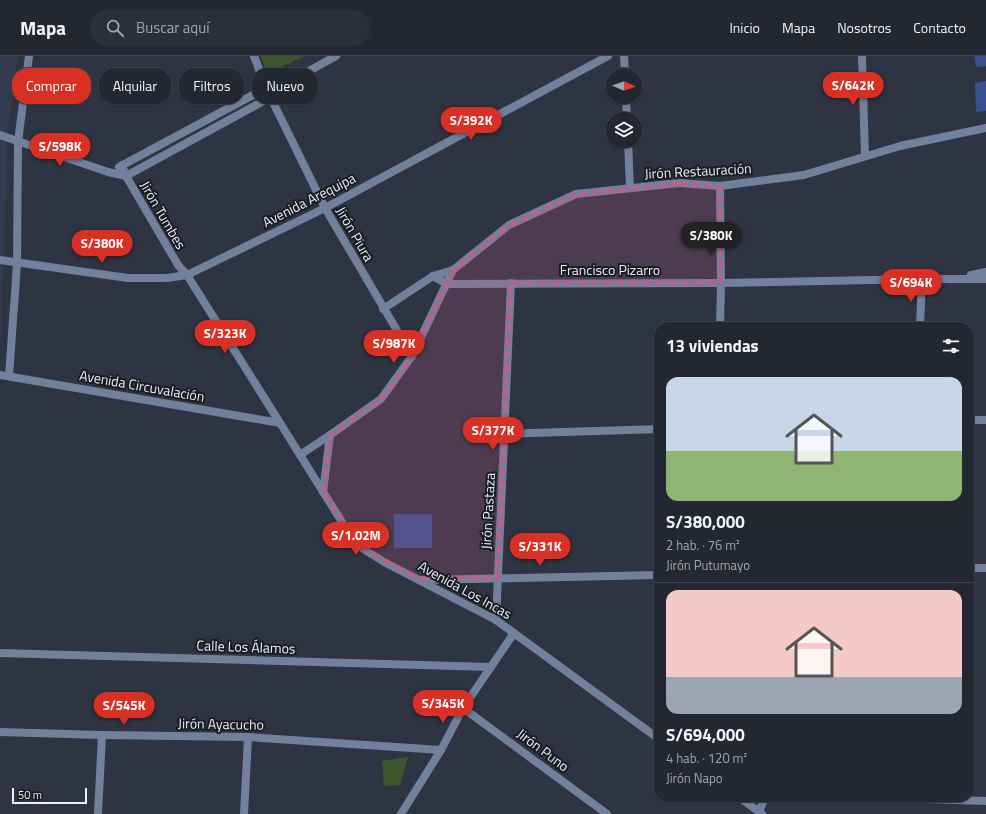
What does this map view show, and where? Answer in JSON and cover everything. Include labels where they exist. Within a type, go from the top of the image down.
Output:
[{"type":"street","points":[[9,376],[17,264],[18,142],[29,56]]},
{"type":"street","name":"Jirón Piura","points":[[254,56],[258,68]]},
{"type":"street","points":[[314,68],[336,56]]},
{"type":"street","name":"Avenida Arequipa","points":[[0,260],[17,264],[128,278],[167,278],[187,274],[325,208],[608,56]]},
{"type":"street","points":[[624,56],[625,68]]},
{"type":"street","points":[[862,56],[865,156]]},
{"type":"street","points":[[108,172],[252,95]]},
{"type":"street","points":[[0,136],[108,172],[126,176],[256,104]]},
{"type":"street","name":"Jirón Piura","points":[[275,104],[325,208],[412,356]]},
{"type":"street","name":"Jirón Restauración","points":[[383,309],[433,276],[452,270],[509,225],[576,194],[678,183],[720,186],[804,175],[900,146],[986,128]]},
{"type":"street","points":[[628,148],[630,188]]},
{"type":"street","name":"Jirón Tumbes","points":[[122,165],[126,176],[178,265],[187,274]]},
{"type":"street","points":[[720,186],[720,322]]},
{"type":"street","points":[[300,455],[330,436],[381,398],[412,356],[447,284],[452,270]]},
{"type":"street","name":"Francisco Pizarro","points":[[956,278],[986,272]]},
{"type":"street","name":"Avenida Los Incas","points":[[187,274],[347,530],[362,548],[384,562],[496,620],[654,735]]},
{"type":"street","points":[[433,276],[447,284]]},
{"type":"street","points":[[920,322],[922,278]]},
{"type":"street","name":"Francisco Pizarro","points":[[447,284],[721,283],[922,278],[986,279]]},
{"type":"street","name":"Jirón Pastaza","points":[[496,620],[511,283]]},
{"type":"street","name":"Avenida Circuvalación","points":[[0,375],[280,423]]},
{"type":"street","points":[[974,420],[986,420]]},
{"type":"street","points":[[504,434],[654,429]]},
{"type":"street","points":[[323,492],[330,436]]},
{"type":"street","points":[[974,568],[986,568]]},
{"type":"street","points":[[421,580],[654,575]]},
{"type":"street","points":[[401,814],[441,750],[463,708],[514,633]]},
{"type":"street","name":"Calle Los Álamos","points":[[0,653],[491,667]]},
{"type":"street","name":"Jirón Puno","points":[[463,708],[606,814]]},
{"type":"street","name":"Jirón Ayacucho","points":[[0,732],[248,737],[441,750]]},
{"type":"street","points":[[98,814],[102,735]]},
{"type":"street","points":[[244,814],[248,737]]},
{"type":"street","points":[[974,801],[986,801]]},
{"type":"street","points":[[746,802],[761,813],[764,802]]},
{"type":"highlighted area","points":[[679,183],[720,186],[721,283],[511,283],[498,578],[421,580],[362,548],[323,492],[330,435],[381,399],[395,381],[412,356],[453,270],[509,225],[576,194]]},
{"type":"shaded area","points":[[0,56],[18,56],[16,68],[12,68],[12,100],[8,130],[0,362]]},
{"type":"green space","points":[[260,56],[305,56],[279,68],[266,68]]},
{"type":"green space","points":[[408,757],[400,785],[384,786],[382,761]]},
{"type":"building","points":[[974,56],[986,56],[986,66],[976,67]]},
{"type":"building","points":[[986,81],[986,111],[976,112],[975,83]]},
{"type":"building","points":[[394,514],[432,514],[432,548],[394,548]]}]
